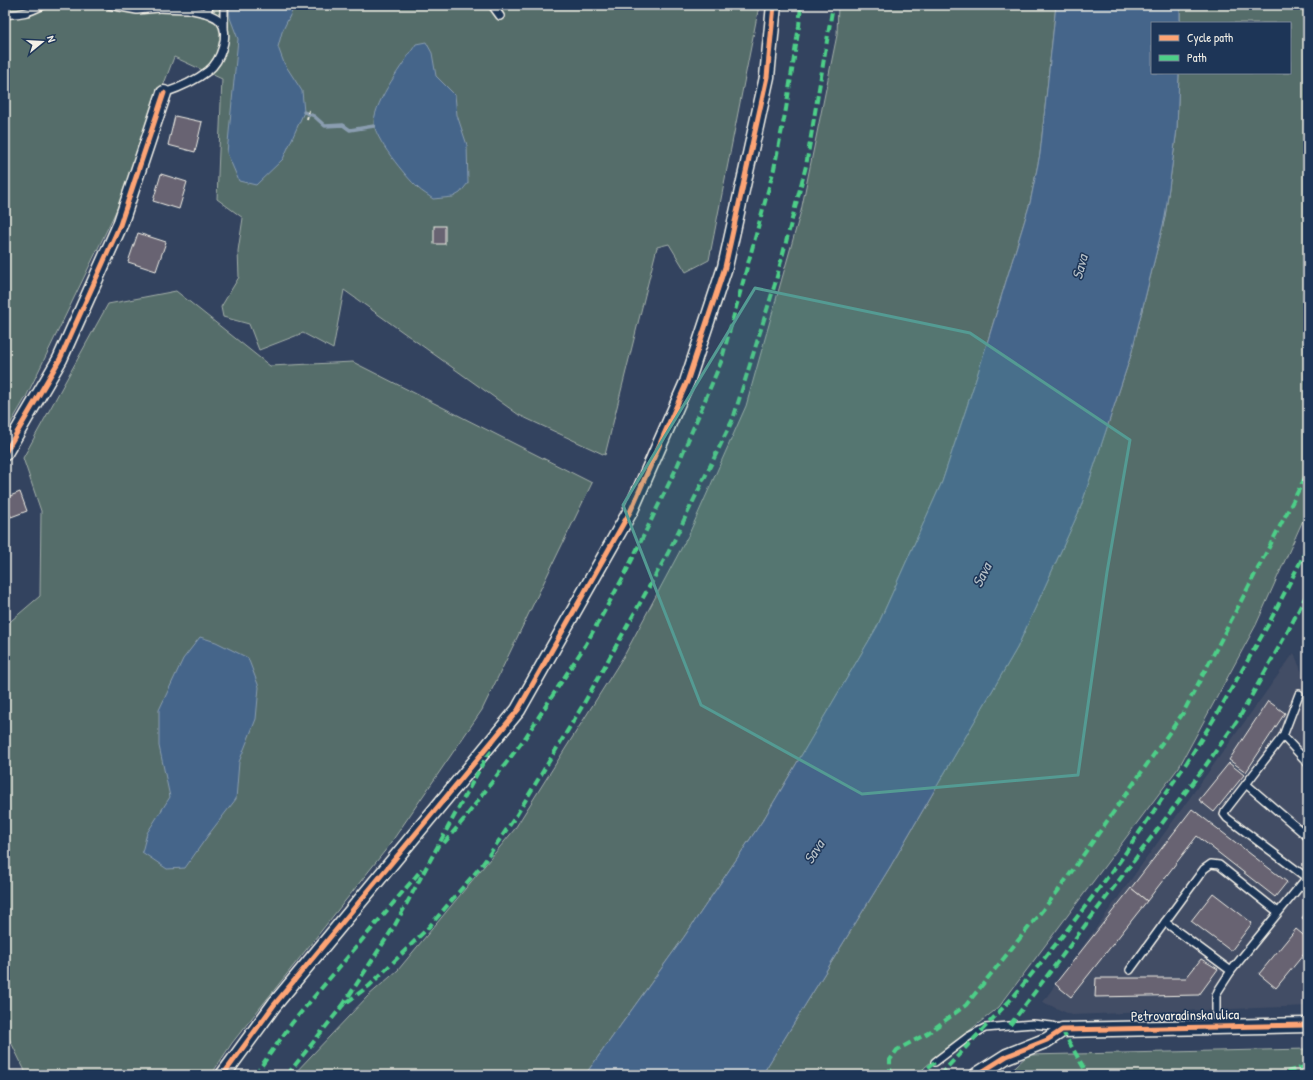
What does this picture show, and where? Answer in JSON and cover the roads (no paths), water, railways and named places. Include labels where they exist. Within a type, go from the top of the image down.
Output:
[{"type":"street","points":[[223,1075],[274,1005],[518,710],[631,510],[687,382],[725,267],[767,77],[774,5]]},
{"type":"street","points":[[5,453],[60,359],[117,232],[164,93]]},
{"type":"street","name":"Petrovaradinska ulica","points":[[1062,1030],[1308,1025]]},
{"type":"street","points":[[977,1075],[1007,1056],[1047,1040],[1062,1030]]},
{"type":"lane","points":[[5,14],[14,15],[27,13],[43,5]]},
{"type":"lane","points":[[108,5],[137,10],[158,6],[206,12],[220,21],[225,33]]},
{"type":"lane","points":[[206,12],[210,5]]},
{"type":"lane","points":[[164,93],[176,89],[209,71],[217,62],[223,48],[225,33],[224,5]]},
{"type":"lane","points":[[492,5],[500,16]]},
{"type":"lane","points":[[1216,1027],[1216,996],[1218,991],[1231,971],[1307,877],[1227,818],[1224,814],[1225,810],[1283,736],[1299,694]]},
{"type":"lane","points":[[1283,736],[1308,763]]},
{"type":"lane","points":[[1246,784],[1308,837]]},
{"type":"lane","points":[[1130,970],[1204,869],[1211,864],[1218,865],[1278,912]]},
{"type":"lane","points":[[1301,884],[1308,890]]},
{"type":"lane","points":[[1165,922],[1231,971]]},
{"type":"lane","points":[[935,1062],[968,1036],[985,1028],[1033,1024],[1052,1026],[1062,1030]]},
{"type":"water","points":[[229,5],[295,5],[282,32],[278,47],[284,63],[302,91],[304,112],[283,159],[256,185],[239,181],[227,153],[238,39],[230,18]]},
{"type":"water","name":"Sava","points":[[1056,5],[1180,5],[1180,22],[1151,22],[1151,74],[1179,74],[1177,129],[1165,217],[1131,355],[1080,509],[1017,648],[890,867],[762,1075],[585,1075],[684,937],[765,817],[877,627],[942,482],[977,376],[1030,203],[1040,154]]},
{"type":"water","points":[[426,42],[432,53],[436,76],[455,95],[457,115],[467,145],[468,183],[460,193],[453,197],[433,199],[413,183],[384,147],[375,129],[374,122],[379,103],[391,82],[416,44]]},
{"type":"water","points":[[200,637],[216,642],[248,658],[259,687],[256,719],[239,762],[236,799],[185,868],[167,869],[142,852],[147,833],[170,797],[159,746],[159,710],[183,659]]},
{"type":"waterway","points":[[304,112],[314,116],[325,126],[343,125],[350,130],[374,126]]}]
